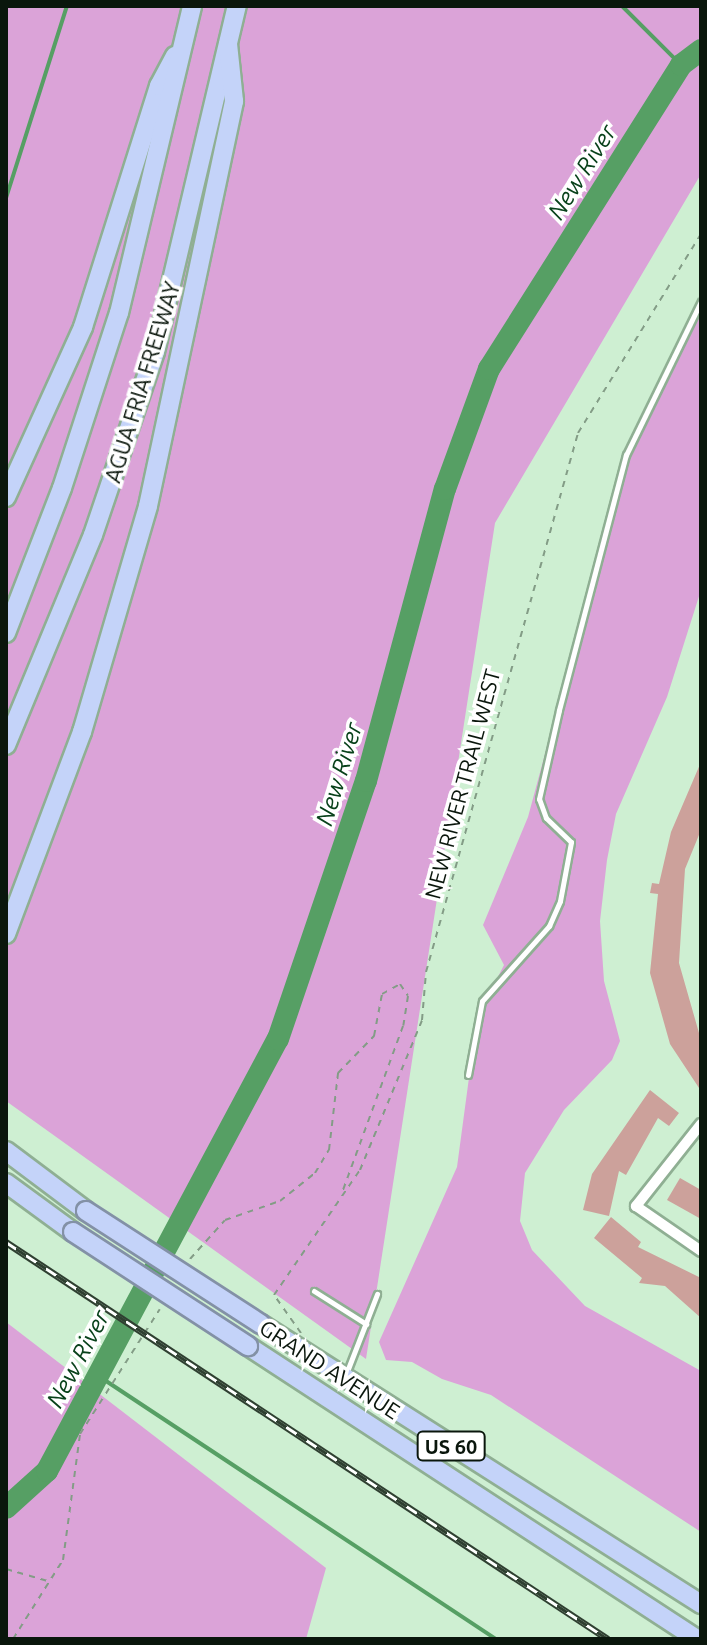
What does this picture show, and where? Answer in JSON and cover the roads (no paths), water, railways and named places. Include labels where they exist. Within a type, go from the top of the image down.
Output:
[{"type":"highway","name":"AGUA FRIA FREEWAY","points":[[6,633],[62,488],[119,313],[192,6]]},
{"type":"highway","name":"AGUA FRIA FREEWAY","points":[[6,745],[93,535],[155,352],[237,6]]},
{"type":"highway","points":[[6,497],[83,327],[159,86],[186,36]]},
{"type":"highway","points":[[6,934],[82,732],[148,506],[234,101],[228,44]]},
{"type":"highway","name":"GRAND AVENUE","points":[[6,1151],[86,1211],[701,1604]]},
{"type":"highway","name":"GRAND AVENUE","points":[[6,1183],[73,1232],[697,1639]]},
{"type":"highway","points":[[625,1592],[641,1565]]},
{"type":"street","points":[[701,1124],[636,1206],[701,1251]]},
{"type":"lane","points":[[468,1075],[482,1001],[549,926],[560,901],[571,842],[546,818],[539,799],[559,710],[626,455],[701,301]]},
{"type":"lane","points":[[314,1291],[366,1324]]},
{"type":"lane","points":[[343,1378],[377,1294]]},
{"type":"waterway","points":[[6,198],[67,6]]},
{"type":"waterway","points":[[622,6],[681,65]]},
{"type":"waterway","name":"New River","points":[[6,1508],[47,1471],[278,1039],[366,781],[445,489],[489,369],[681,65],[701,50]]},
{"type":"waterway","points":[[97,1375],[496,1639]]},
{"type":"railway","points":[[6,1242],[608,1639]]}]
